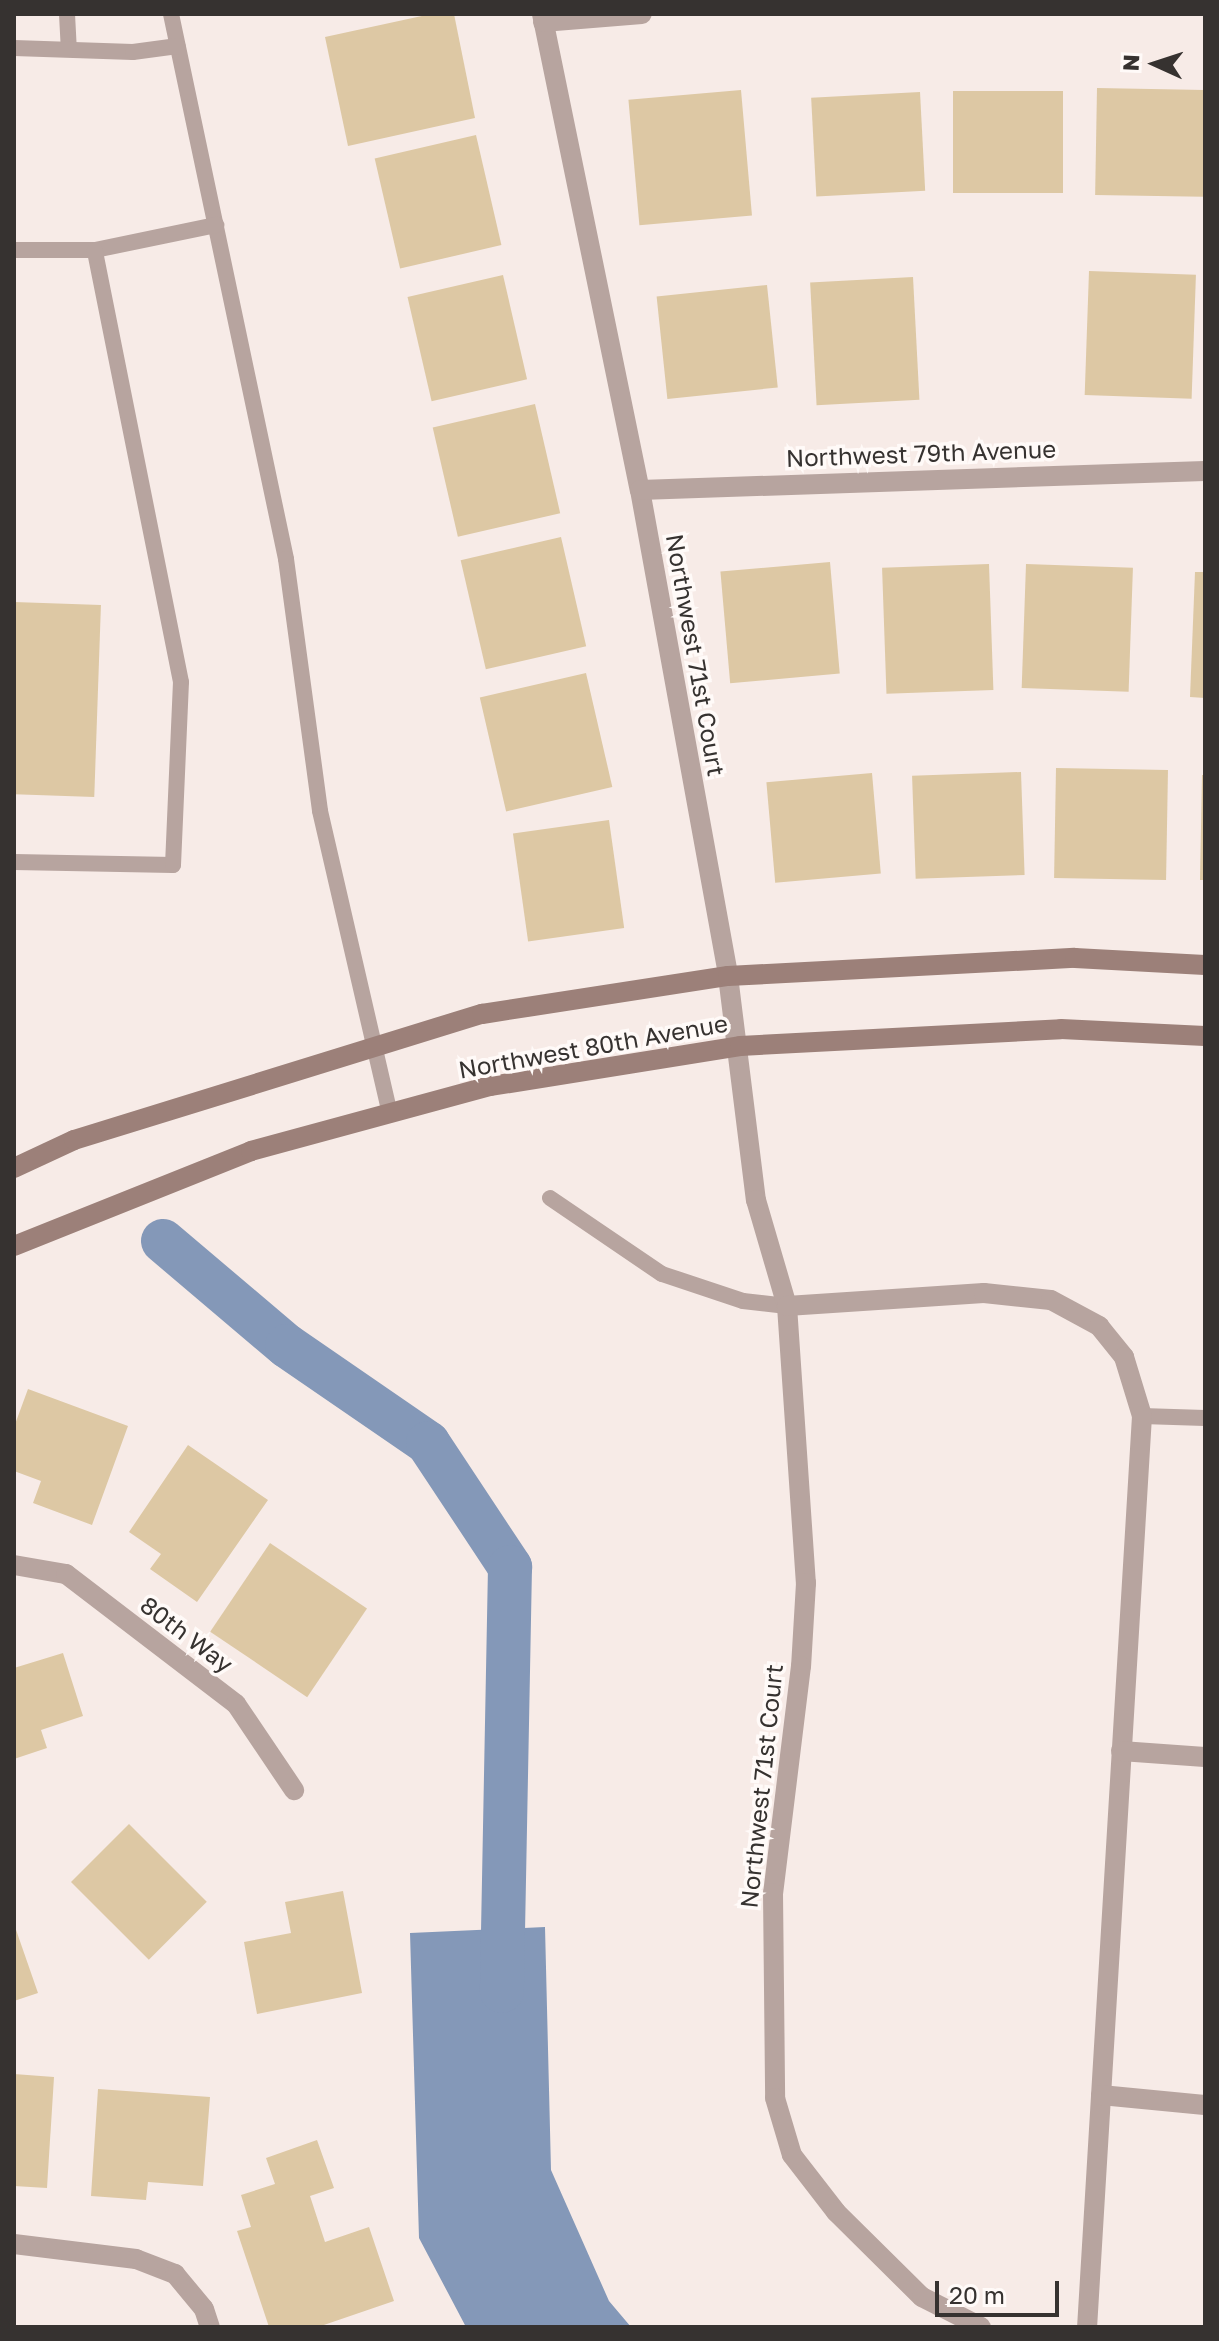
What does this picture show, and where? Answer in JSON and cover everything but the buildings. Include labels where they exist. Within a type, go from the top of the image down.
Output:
[{"type":"street","points":[[542,18],[642,14]]},
{"type":"street","name":"Northwest 71st Court","points":[[542,18],[640,490],[728,976],[740,1046],[756,1200],[787,1306],[806,1583],[801,1666],[773,1893],[775,2098],[792,2155],[836,2212],[922,2297],[981,2327]]},
{"type":"street","name":"Northwest 79th Avenue","points":[[640,490],[1205,471]]},
{"type":"street","name":"Northwest 80th Avenue","points":[[14,1168],[74,1140],[482,1014],[728,976],[1075,958],[1205,965]]},
{"type":"street","name":"Northwest 80th Avenue","points":[[14,1246],[251,1151],[491,1086],[740,1046],[1061,1029],[1205,1036]]},
{"type":"street","points":[[787,1306],[984,1293],[1051,1300],[1099,1326],[1124,1357],[1142,1416],[1087,2327]]},
{"type":"street","name":"80th Way","points":[[14,1565],[66,1574],[236,1704],[294,1790]]},
{"type":"street","points":[[1121,1751],[1205,1757]]},
{"type":"street","points":[[1101,2095],[1205,2105]]},
{"type":"street","points":[[14,2244],[136,2259],[175,2274],[204,2309],[210,2327]]},
{"type":"lane","points":[[67,14],[69,49]]},
{"type":"lane","points":[[171,14],[286,559],[320,811],[390,1114]]},
{"type":"lane","points":[[14,48],[133,52],[178,46]]},
{"type":"lane","points":[[14,250],[95,250],[216,225]]},
{"type":"lane","points":[[14,862],[173,865],[181,682],[95,250]]},
{"type":"lane","points":[[550,1198],[662,1274],[728,1297],[787,1306]]},
{"type":"lane","points":[[1142,1416],[1205,1418]]},
{"type":"water","points":[[545,1927],[551,2170],[609,2301],[631,2327],[466,2327],[419,2238],[410,1933]]},
{"type":"waterway","points":[[163,1241],[287,1346],[428,1443],[510,1567],[502,1991]]}]
